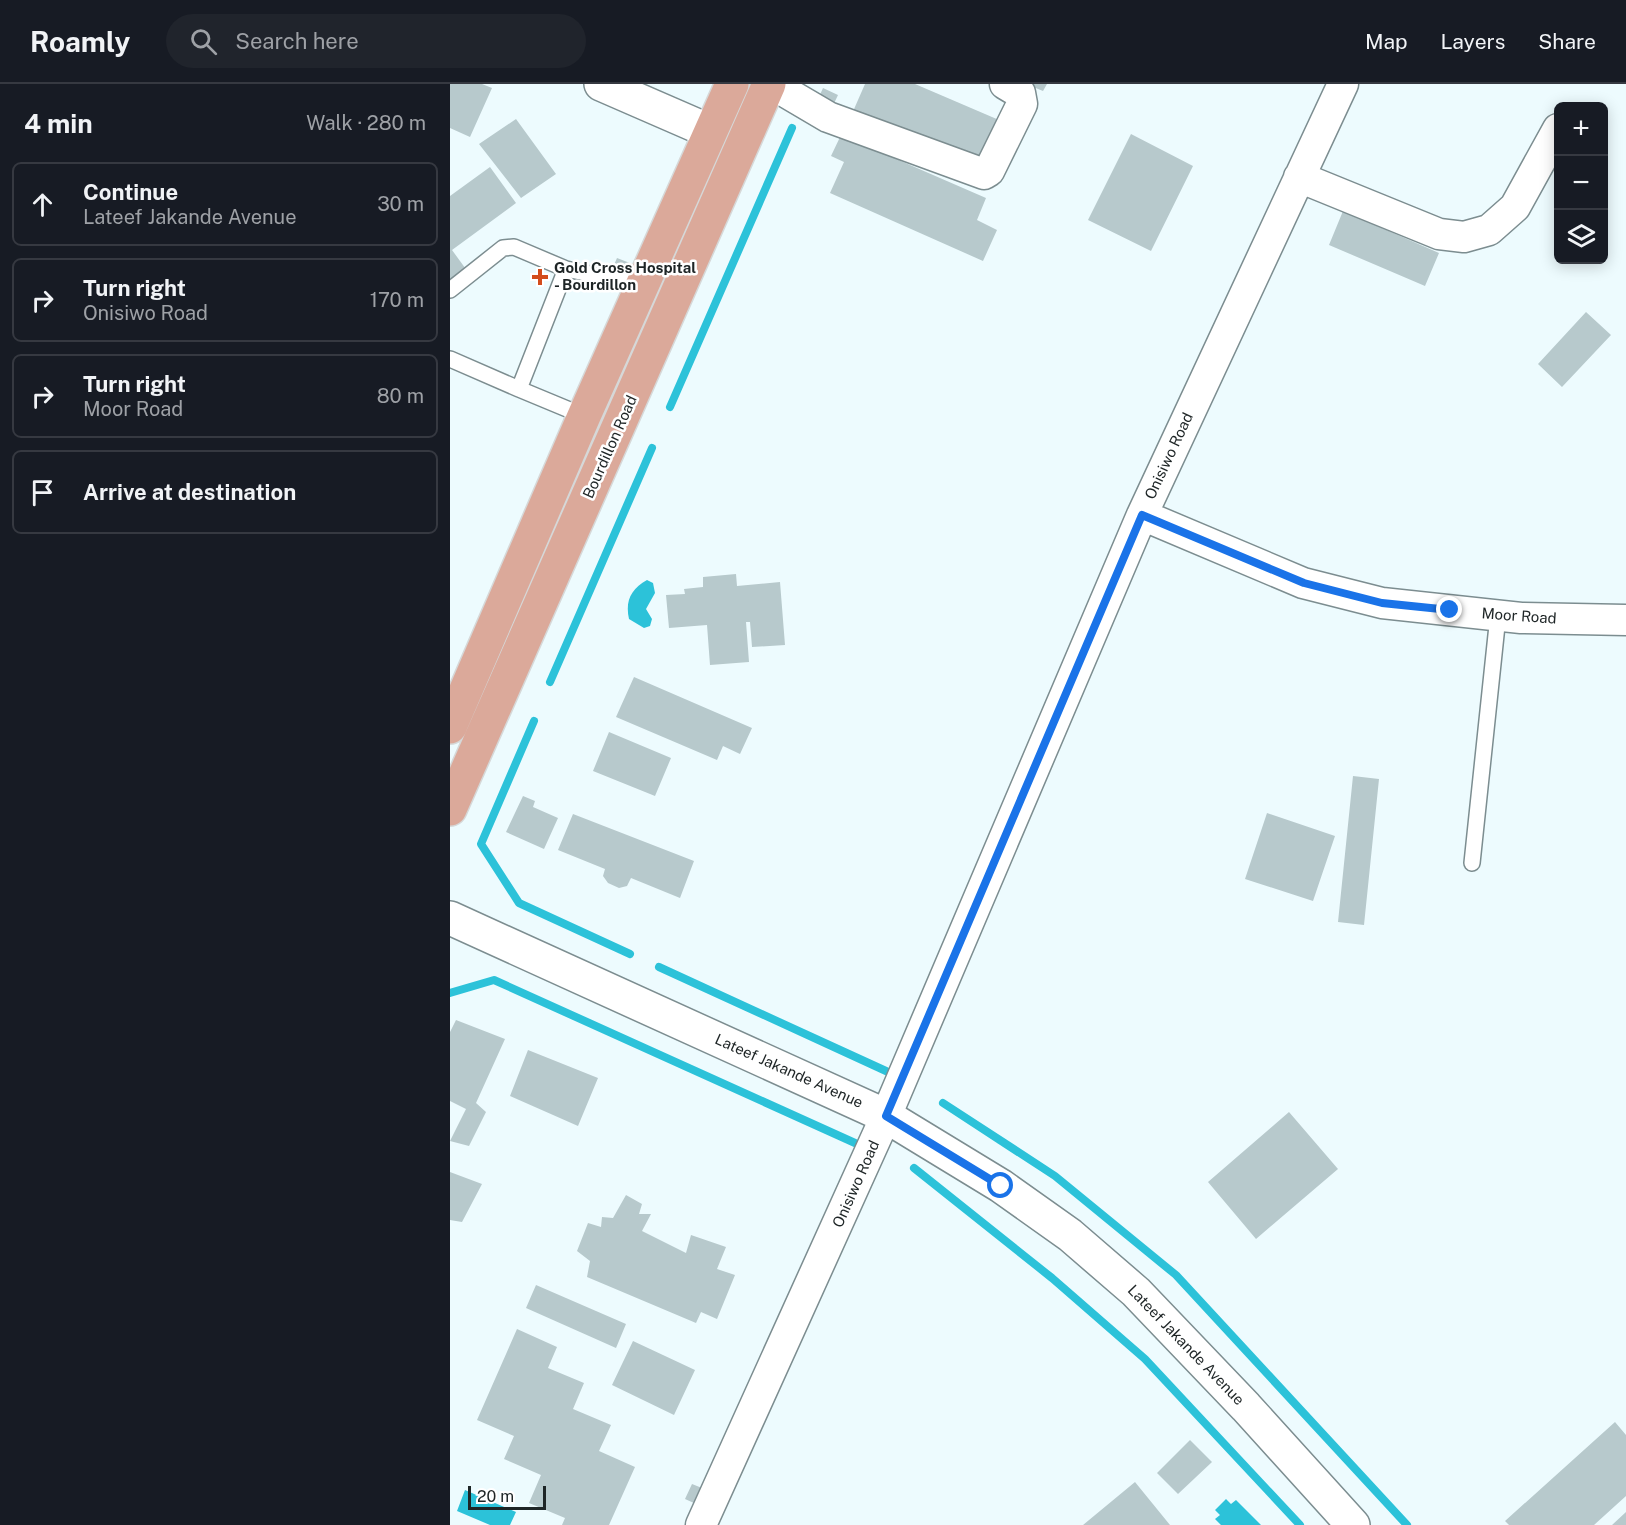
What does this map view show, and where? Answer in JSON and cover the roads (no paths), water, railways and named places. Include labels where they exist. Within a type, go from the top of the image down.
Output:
[{"type":"main road","points":[[450,727],[584,416],[732,84]]},
{"type":"main road","name":"Bourdillon Road","points":[[450,809],[770,84]]},
{"type":"street","points":[[601,84],[710,131]]},
{"type":"street","points":[[770,84],[828,117],[984,174],[989,171],[1022,104],[1020,93],[1005,84]]},
{"type":"street","name":"Onisiwo Road","points":[[701,1525],[886,1116],[1142,515],[1343,84]]},
{"type":"street","points":[[1299,177],[1439,234],[1464,237],[1489,230],[1515,207],[1554,136]]},
{"type":"street","name":"Moor Road","points":[[1142,515],[1304,583],[1382,603],[1498,616],[1626,620]]},
{"type":"street","name":"Lateef Jakande Avenue","points":[[450,918],[886,1116],[1001,1186],[1070,1235],[1136,1292],[1238,1398],[1353,1525]]},
{"type":"lane","points":[[450,290],[503,248],[514,247],[566,268],[642,285]]},
{"type":"lane","points":[[519,389],[566,268]]},
{"type":"lane","points":[[450,359],[584,416]]},
{"type":"lane","points":[[1472,863],[1498,616]]},
{"type":"water","points":[[647,580],[653,583],[655,593],[646,609],[652,619],[650,626],[644,628],[629,619],[628,607],[630,596]]},
{"type":"water","points":[[465,1490],[516,1512],[510,1525],[490,1525],[457,1511]]},
{"type":"water","points":[[1226,1499],[1231,1504],[1236,1500],[1261,1525],[1221,1525],[1215,1519],[1220,1515],[1215,1510]]},
{"type":"waterway","points":[[670,407],[792,128]]},
{"type":"waterway","points":[[550,682],[652,448]]},
{"type":"waterway","points":[[534,721],[481,844],[519,903],[630,954]]},
{"type":"waterway","points":[[659,967],[886,1071]]},
{"type":"waterway","points":[[450,993],[494,980],[855,1143]]},
{"type":"waterway","points":[[943,1103],[1055,1176],[1176,1275],[1407,1525]]},
{"type":"waterway","points":[[914,1168],[1052,1278],[1145,1359],[1300,1525]]},
{"type":"place","name":"Gold Cross Hospital - Bourdillon","points":[[540,277]]}]
